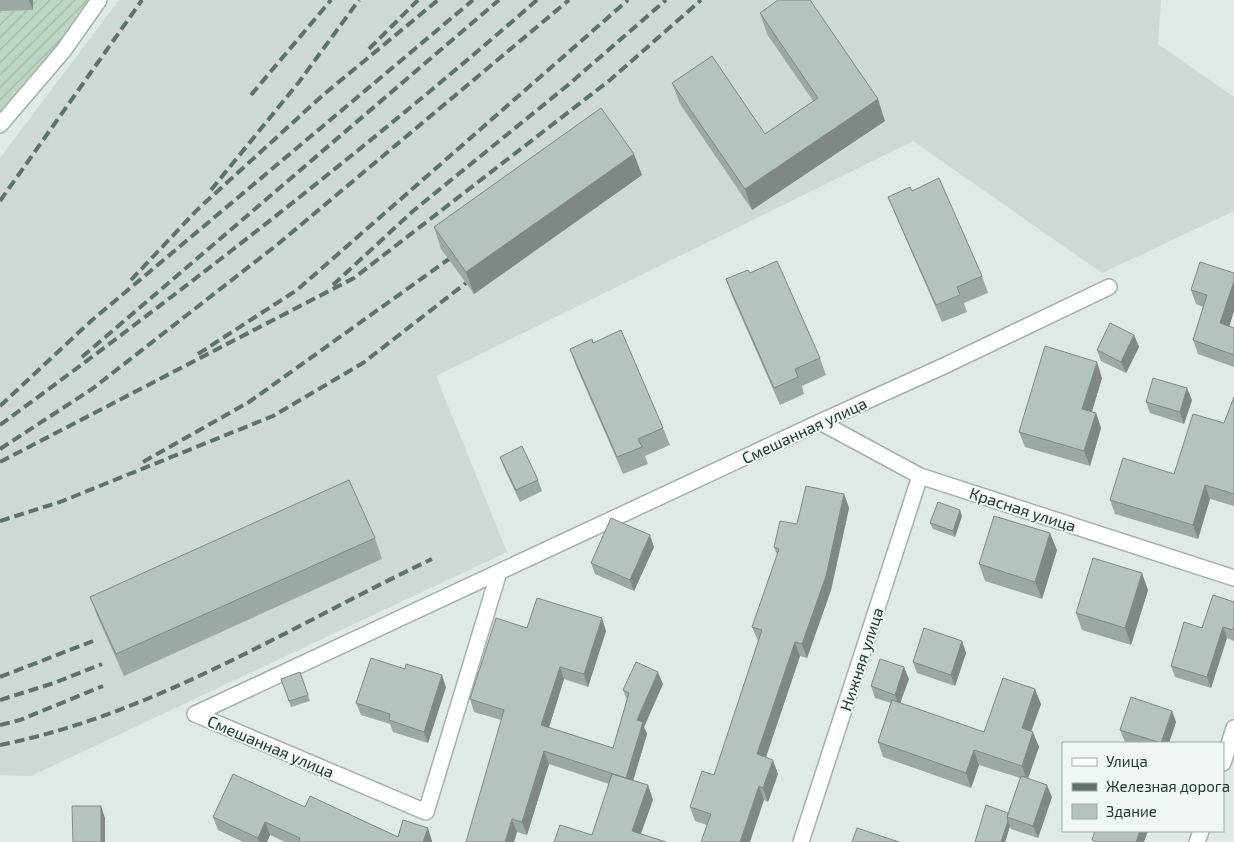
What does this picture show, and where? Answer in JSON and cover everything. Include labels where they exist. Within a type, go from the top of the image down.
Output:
[{"type":"street","points":[[0,125],[64,50],[99,0]]},
{"type":"street","name":"Смешанная улица","points":[[498,572],[426,812],[194,714],[212,706],[498,572],[820,422],[946,365],[1109,287]]},
{"type":"street","name":"Красная улица","points":[[820,422],[920,476],[1234,578]]},
{"type":"street","name":"Нижняя улица","points":[[801,842],[920,476]]},
{"type":"street","points":[[1224,760],[1234,728]]},
{"type":"shaded area","points":[[119,0],[1161,0],[1158,44],[1234,97],[1234,211],[1102,273],[913,141],[436,376],[507,552],[31,776],[0,775],[0,158]]},
{"type":"green space","points":[[0,0],[99,0],[0,125]]},
{"type":"building","points":[[778,0],[810,0],[878,99],[745,189],[672,83],[712,56],[765,134],[818,98],[760,13]]},
{"type":"building","points":[[601,108],[634,154],[466,272],[434,227]]},
{"type":"building","points":[[939,178],[982,276],[957,287],[960,295],[936,305],[888,197],[910,187],[912,191]]},
{"type":"building","points":[[777,261],[820,358],[795,369],[798,377],[774,388],[726,279],[748,270],[750,273]]},
{"type":"building","points":[[1200,262],[1234,273],[1234,281],[1220,323],[1234,328],[1234,355],[1193,340],[1207,295],[1191,290]]},
{"type":"building","points":[[1110,323],[1134,335],[1121,362],[1097,350]]},
{"type":"building","points":[[621,330],[663,428],[638,439],[642,447],[617,457],[570,349],[592,339],[593,343]]},
{"type":"building","points":[[1045,346],[1097,362],[1082,409],[1096,413],[1084,451],[1019,432]]},
{"type":"building","points":[[1153,378],[1187,388],[1180,412],[1146,402]]},
{"type":"building","points":[[1234,397],[1234,494],[1205,485],[1193,525],[1110,500],[1123,458],[1174,474],[1193,414],[1224,423]]},
{"type":"building","points":[[522,446],[538,480],[516,490],[500,457]]},
{"type":"building","points":[[349,480],[375,538],[116,654],[90,597]]},
{"type":"building","points":[[806,486],[844,494],[826,576],[802,644],[795,642],[757,754],[773,760],[763,788],[759,786],[740,842],[701,842],[711,814],[690,807],[702,771],[714,775],[762,630],[752,627],[779,549],[774,547],[780,521],[797,524]]},
{"type":"building","points":[[938,502],[960,510],[953,531],[930,523]]},
{"type":"building","points":[[994,516],[1050,533],[1035,582],[979,564]]},
{"type":"building","points":[[611,518],[650,535],[630,580],[591,563]]},
{"type":"building","points":[[1093,558],[1142,573],[1125,628],[1076,613]]},
{"type":"building","points":[[1213,595],[1234,602],[1234,626],[1233,630],[1223,627],[1207,677],[1171,666],[1184,622],[1202,628]]},
{"type":"building","points":[[537,598],[602,618],[584,674],[560,667],[541,725],[613,748],[629,693],[623,690],[636,662],[658,672],[637,720],[643,722],[626,778],[544,751],[522,822],[512,819],[505,842],[466,842],[504,710],[470,699],[496,618],[527,628]]},
{"type":"building","points":[[924,628],[962,641],[951,675],[913,662]]},
{"type":"building","points":[[371,658],[405,669],[406,664],[442,675],[424,732],[389,720],[390,714],[356,703]]},
{"type":"building","points":[[880,659],[904,667],[895,695],[871,686]]},
{"type":"building","points":[[300,672],[308,695],[289,701],[281,679]]},
{"type":"building","points":[[1003,678],[1035,689],[1022,728],[1033,732],[1022,766],[974,750],[966,773],[878,742],[892,700],[984,732]]},
{"type":"building","points":[[1131,697],[1172,711],[1161,742],[1120,730]]},
{"type":"building","points":[[233,774],[305,807],[310,796],[398,837],[403,820],[428,828],[423,842],[299,842],[300,838],[265,822],[258,838],[213,817]]},
{"type":"building","points":[[612,774],[648,785],[632,831],[666,842],[554,842],[560,825],[592,835]]},
{"type":"building","points":[[1021,776],[1047,785],[1033,826],[1007,817]]},
{"type":"building","points":[[986,805],[1008,813],[1008,821],[1001,842],[975,842]]},
{"type":"building","points":[[72,806],[101,806],[101,842],[73,842]]},
{"type":"building","points":[[857,828],[899,842],[852,842]]},
{"type":"building","points":[[1095,832],[1140,832],[1136,842],[1097,842],[1092,840]]},
{"type":"railway","points":[[0,201],[142,0]]},
{"type":"railway","points":[[251,95],[331,0]]},
{"type":"railway","points":[[211,190],[299,82],[359,0]]},
{"type":"railway","points":[[369,49],[418,0]]},
{"type":"railway","points":[[131,280],[197,210],[323,95],[438,0]]},
{"type":"railway","points":[[0,406],[91,321],[473,0]]},
{"type":"railway","points":[[82,357],[499,0]]},
{"type":"railway","points":[[0,425],[137,323],[340,165],[537,0]]},
{"type":"railway","points":[[0,449],[92,389],[278,244],[569,0]]},
{"type":"railway","points":[[198,354],[297,290],[628,0]]},
{"type":"railway","points":[[333,285],[413,211],[568,85],[666,0]]},
{"type":"railway","points":[[0,462],[354,278],[610,80],[701,0]]},
{"type":"railway","points":[[143,462],[249,402],[449,259]]},
{"type":"railway","points":[[0,521],[60,502],[273,416],[363,363],[466,283]]},
{"type":"railway","points":[[0,745],[57,731],[113,712],[168,690],[221,666],[432,559]]},
{"type":"railway","points":[[0,677],[93,641]]},
{"type":"railway","points":[[0,700],[54,683],[102,664]]},
{"type":"railway","points":[[0,725],[20,720],[103,686]]}]
